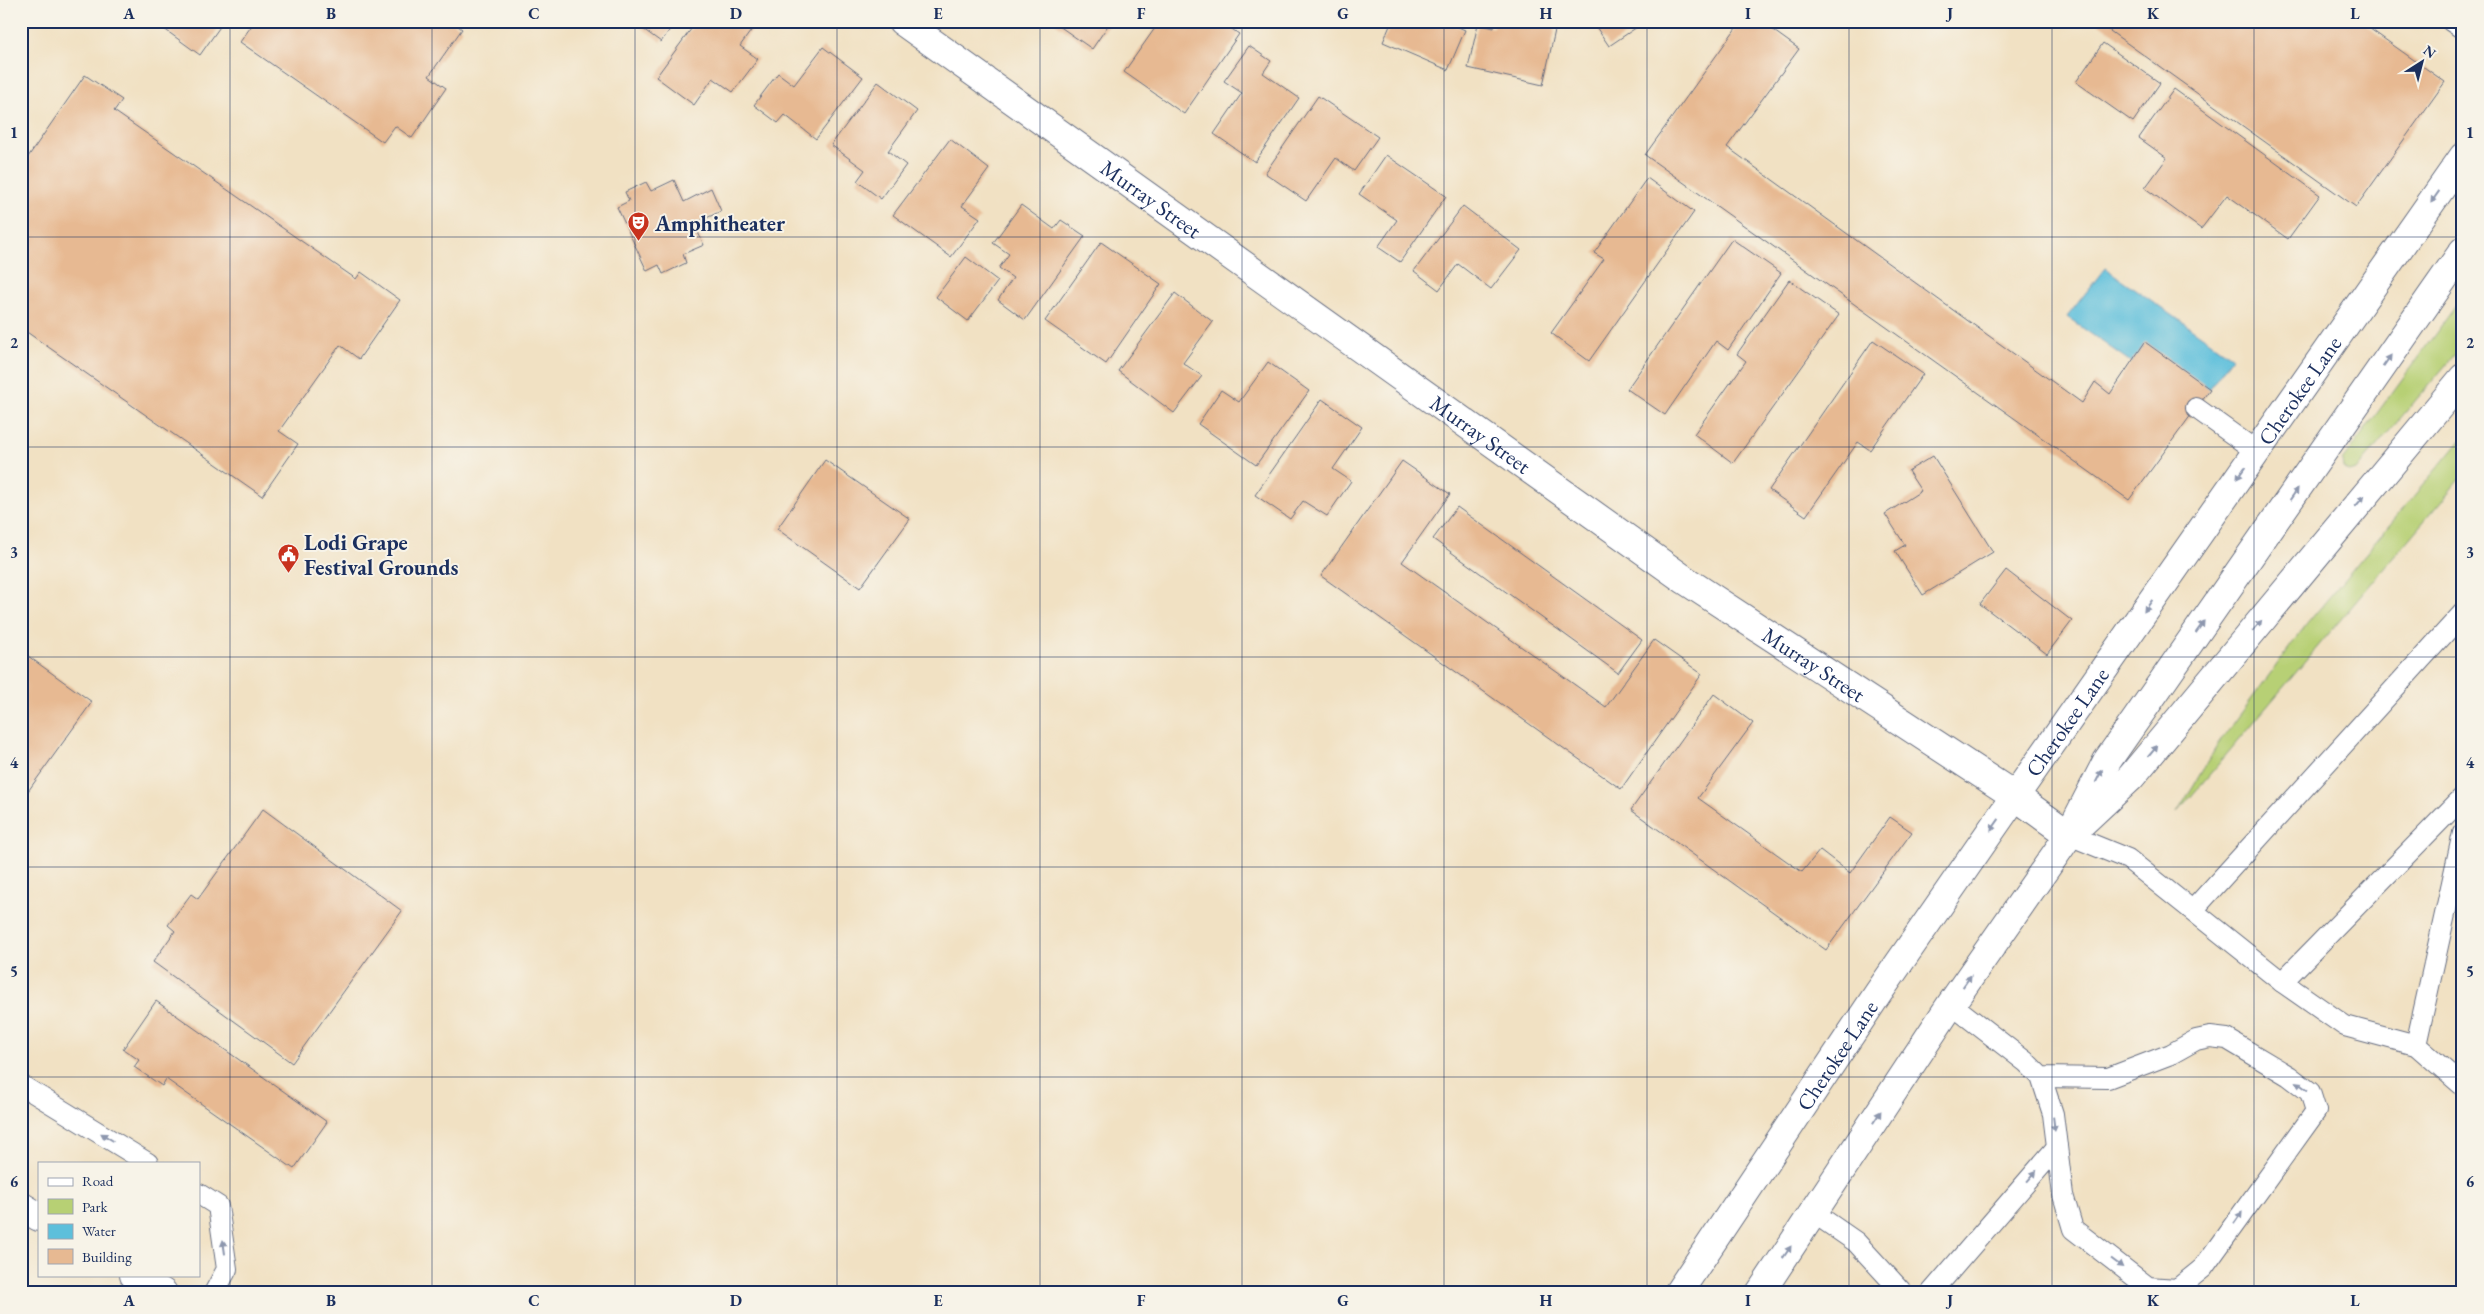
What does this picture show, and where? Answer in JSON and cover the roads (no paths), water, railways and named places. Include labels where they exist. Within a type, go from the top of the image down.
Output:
[{"type":"main road","name":"Murray Street","points":[[902,21],[1685,580],[2014,796],[2069,835]]},
{"type":"main road","name":"Cherokee Lane","points":[[1678,1293],[2014,796],[2463,157]]},
{"type":"main road","points":[[1760,1293],[1951,1004],[2069,835],[2107,761],[2463,251]]},
{"type":"main road","points":[[2069,835],[2132,777],[2463,378]]},
{"type":"main road","points":[[21,1206],[38,1216]]},
{"type":"main road","points":[[136,1276],[163,1293]]},
{"type":"lane","points":[[2450,21],[2463,30]]},
{"type":"lane","points":[[2196,408],[2256,451]]},
{"type":"lane","points":[[2193,910],[2463,613]]},
{"type":"lane","points":[[2282,982],[2463,797]]},
{"type":"lane","points":[[2416,1045],[2463,832]]},
{"type":"lane","points":[[2069,835],[2128,859],[2282,982],[2345,1026],[2416,1045],[2463,1086]]},
{"type":"lane","points":[[1951,1004],[2026,1062],[2041,1078],[2053,1114],[2063,1195],[2073,1229],[2148,1287],[2177,1289],[2203,1268],[2316,1111],[2310,1092],[2289,1076],[2227,1039],[2210,1037],[2196,1040],[2171,1054],[2108,1078],[2041,1078]]},
{"type":"lane","points":[[21,1085],[146,1162]]},
{"type":"lane","points":[[1931,1293],[2057,1148]]},
{"type":"lane","points":[[200,1195],[218,1206],[227,1269],[214,1293]]},
{"type":"lane","points":[[1814,1213],[1856,1242],[1903,1293]]},
{"type":"water","points":[[2105,268],[2232,357],[2196,408],[2067,317]]},
{"type":"place","name":"Amphitheater","points":[[639,242]]},
{"type":"place","name":"Lodi Grape Festival Grounds","points":[[288,574]]}]
